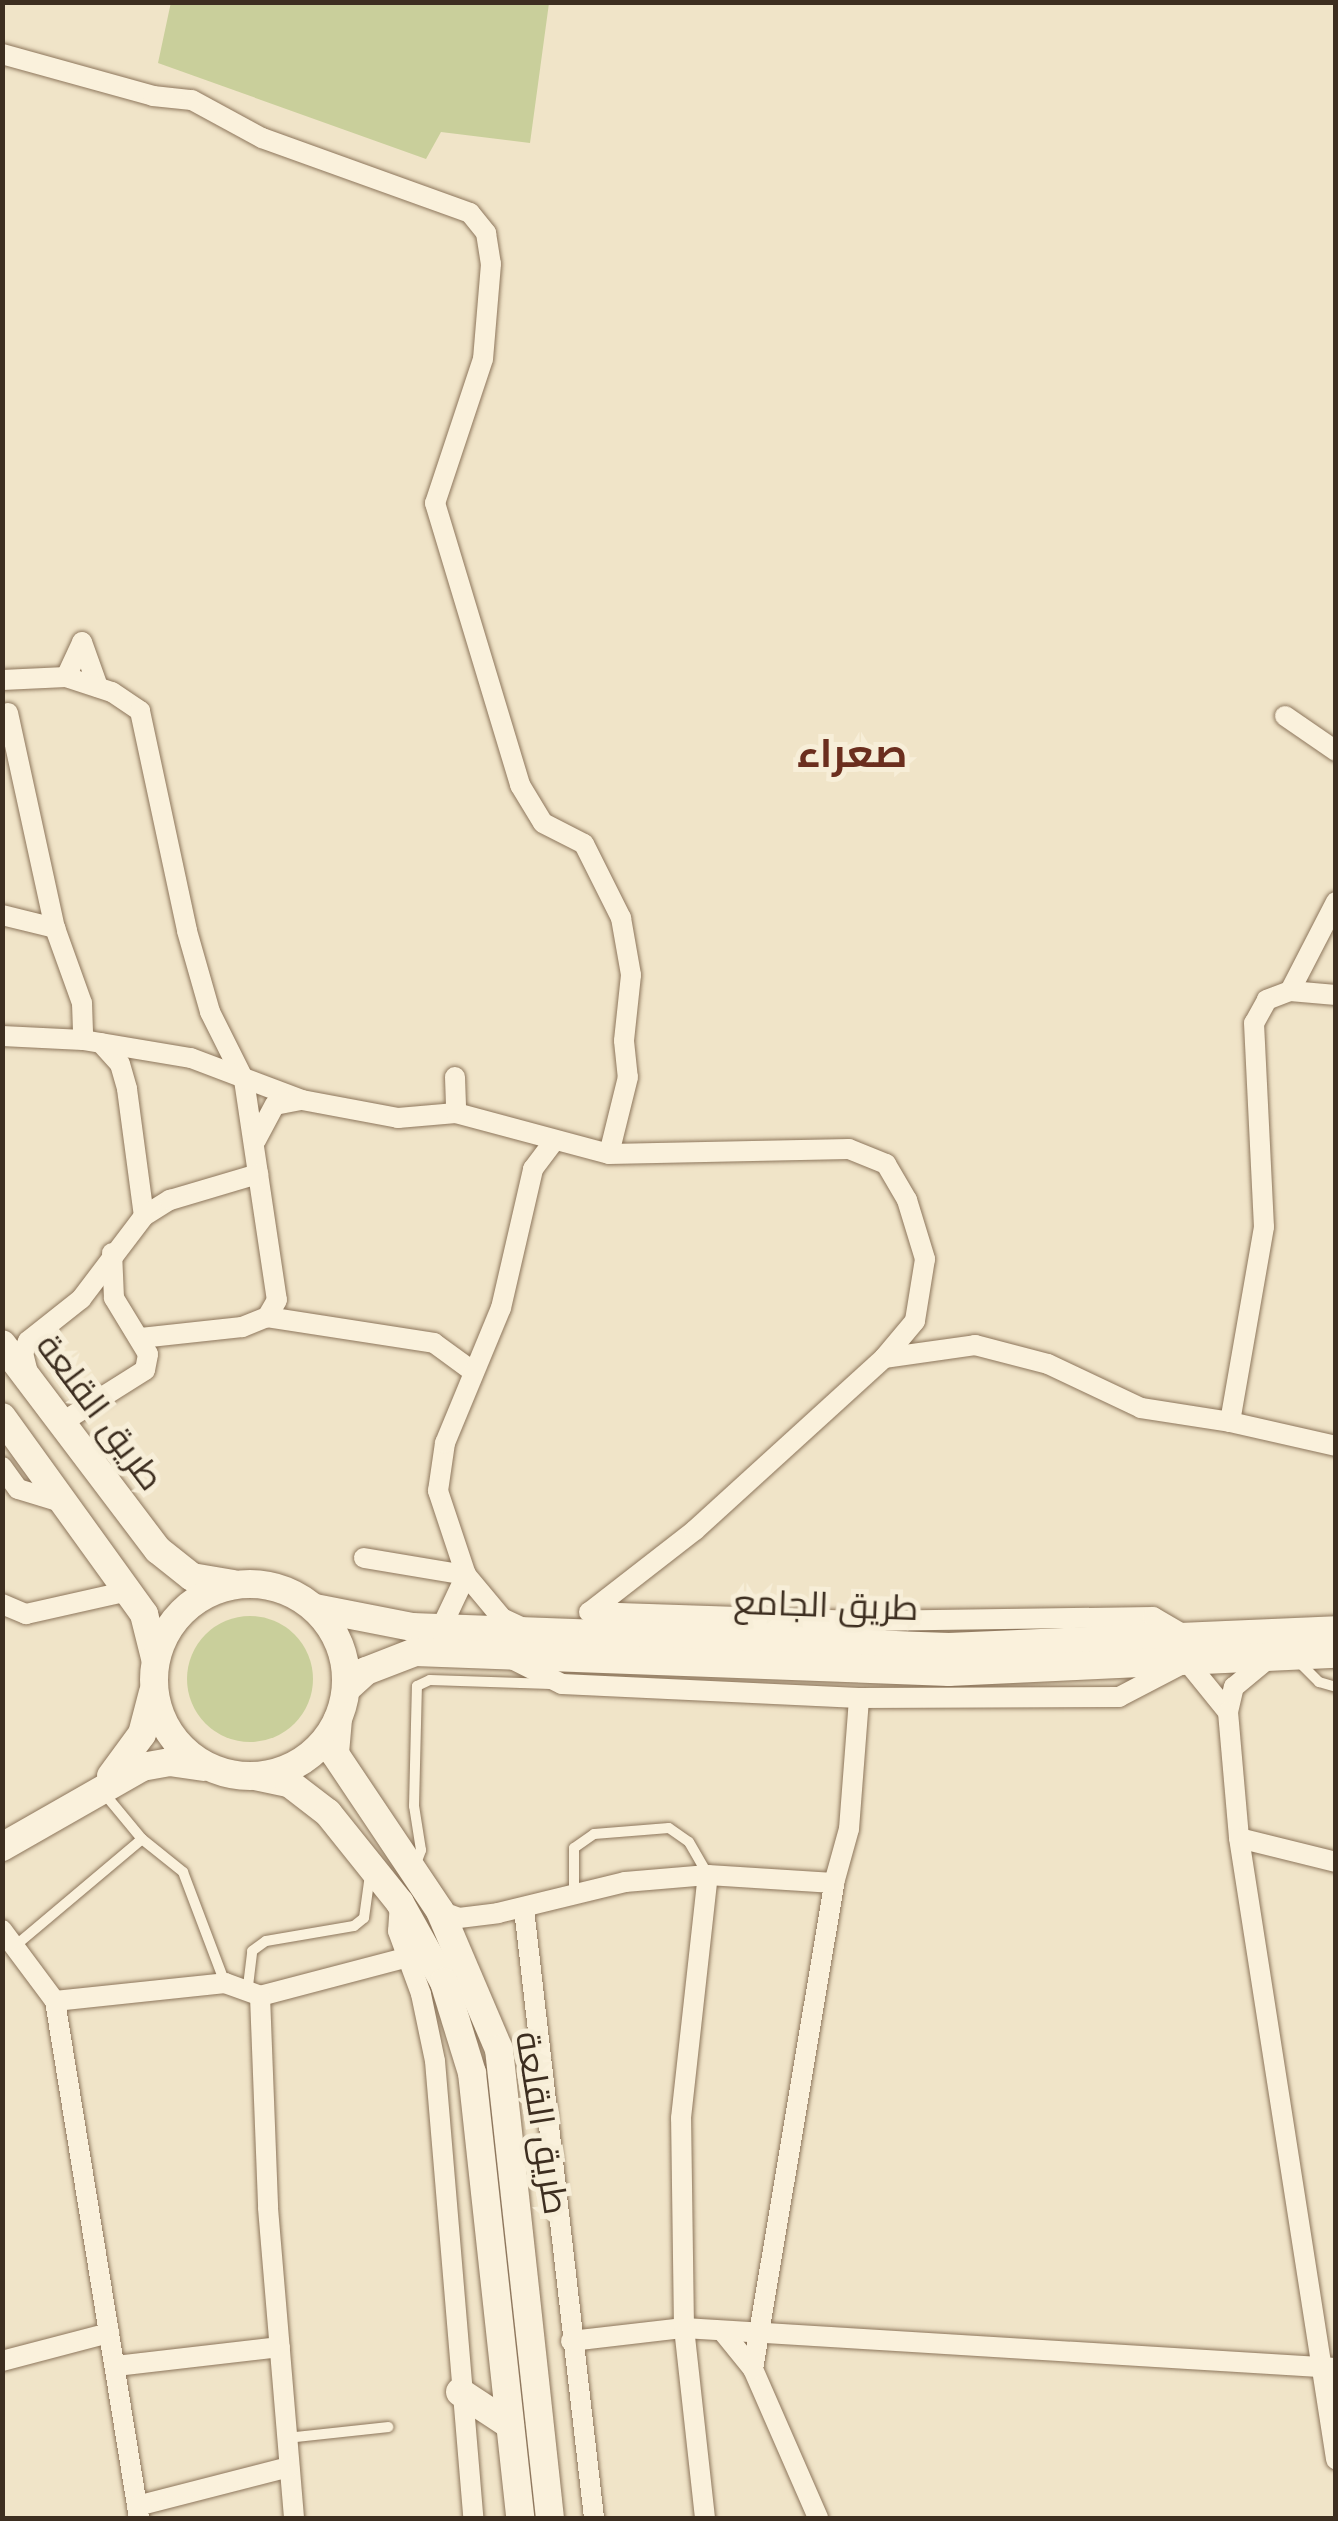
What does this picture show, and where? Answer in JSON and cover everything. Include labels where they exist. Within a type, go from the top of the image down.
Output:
[{"type":"main road","name":"طريق القلعة","points":[[2,1344],[158,1550],[192,1576],[234,1584]]},
{"type":"main road","points":[[2,1417],[128,1591],[152,1632],[155,1675],[172,1736],[210,1768]]},
{"type":"main road","points":[[2,1848],[99,1788],[169,1762],[255,1776],[313,1753],[338,1719],[346,1690],[334,1632],[315,1608],[264,1584],[234,1584],[183,1610],[155,1675],[142,1734],[99,1788]]},
{"type":"main road","name":"طريق الجامع","points":[[315,1608],[352,1620],[529,1632],[1282,1658],[1336,1654]]},
{"type":"main road","name":"طريق الجامع","points":[[346,1690],[378,1664],[415,1652],[949,1672],[1188,1655],[1336,1630]]},
{"type":"main road","name":"طريق القلعة","points":[[338,1719],[336,1754],[440,1910],[499,2049],[550,2518]]},
{"type":"main road","name":"طريق القلعة","points":[[255,1776],[289,1783],[310,1798],[370,1861],[400,1903],[444,1982],[472,2073],[520,2518]]},
{"type":"main road","points":[[460,2392],[510,2425]]},
{"type":"street","points":[[2,54],[153,96],[192,100],[262,138],[470,213],[486,233],[491,264],[484,359],[435,503],[520,786],[543,823],[584,844],[622,918],[631,975],[624,1042],[628,1077],[609,1154]]},
{"type":"street","points":[[66,677],[82,642],[98,688]]},
{"type":"street","points":[[34,677],[18,690],[5,711],[54,928],[92,1041],[120,1064],[127,1089],[144,1216]]},
{"type":"street","points":[[2,680],[66,677],[140,710],[210,1012],[244,1080],[277,1300],[267,1316]]},
{"type":"street","points":[[1285,716],[1336,751]]},
{"type":"street","points":[[1290,991],[1336,902]]},
{"type":"street","points":[[2,916],[54,928]]},
{"type":"street","points":[[1230,1422],[1264,1227],[1254,1023],[1268,1000],[1290,991],[1336,995]]},
{"type":"street","points":[[191,1058],[207,1043],[210,1012]]},
{"type":"street","points":[[2,1036],[92,1041],[191,1058],[302,1100],[398,1118],[456,1113],[609,1154],[799,1145],[849,1148],[886,1164],[907,1200],[925,1258],[914,1321],[884,1358],[695,1530],[566,1633]]},
{"type":"street","points":[[127,1089],[136,1068],[160,1053]]},
{"type":"street","points":[[455,1077],[456,1113]]},
{"type":"street","points":[[254,1146],[275,1106],[302,1100]]},
{"type":"street","points":[[513,1130],[533,1168]]},
{"type":"street","points":[[529,1632],[502,1618],[466,1575],[438,1491],[445,1443],[471,1370],[501,1308],[533,1168],[555,1140]]},
{"type":"street","points":[[31,1384],[23,1353],[28,1341],[81,1299],[112,1253],[144,1216],[170,1200],[258,1174]]},
{"type":"street","points":[[143,1190],[170,1200]]},
{"type":"street","points":[[61,1423],[145,1370],[148,1354],[114,1298],[112,1253]]},
{"type":"street","points":[[81,1299],[114,1298]]},
{"type":"street","points":[[141,1338],[242,1327],[267,1316],[434,1343],[471,1370]]},
{"type":"street","points":[[884,1358],[975,1345],[1048,1364],[1141,1408],[1230,1422],[1336,1446]]},
{"type":"street","points":[[2,1467],[18,1489],[64,1503]]},
{"type":"street","points":[[364,1558],[466,1575]]},
{"type":"street","points":[[441,1628],[466,1575]]},
{"type":"street","points":[[2,1604],[26,1614],[128,1591]]},
{"type":"street","points":[[591,1611],[866,1621],[1153,1617],[1188,1655],[1228,1712]]},
{"type":"street","points":[[504,1655],[562,1684],[859,1698],[1119,1698],[1188,1655]]},
{"type":"street","points":[[1282,1658],[1234,1687],[1228,1712],[1239,1838],[1329,2368],[1336,2459]]},
{"type":"street","points":[[753,2369],[763,2332],[834,1883],[849,1829],[859,1698]]},
{"type":"street","points":[[1239,1838],[1336,1862]]},
{"type":"street","points":[[440,1910],[459,1918],[524,1908],[625,1882],[708,1875],[834,1883]]},
{"type":"street","points":[[705,2518],[684,2328],[680,2118],[708,1875]]},
{"type":"street","points":[[400,1903],[398,1932],[409,1957],[435,2061],[473,2518]]},
{"type":"street","points":[[524,1908],[594,2518]]},
{"type":"street","points":[[7,1944],[54,2001],[138,2512],[290,2466]]},
{"type":"street","points":[[54,2001],[226,1983],[254,1991],[409,1957]]},
{"type":"street","points":[[254,1991],[294,2518]]},
{"type":"street","points":[[571,2341],[684,2328],[1329,2368]]},
{"type":"street","points":[[2,2361],[109,2332]]},
{"type":"street","points":[[723,2332],[753,2369],[818,2518]]},
{"type":"street","points":[[116,2366],[280,2347]]},
{"type":"lane","points":[[1282,1658],[1319,1682],[1336,1688]]},
{"type":"lane","points":[[412,1871],[421,1850],[414,1806],[416,1686],[430,1680],[562,1684]]},
{"type":"lane","points":[[99,1788],[142,1839],[183,1872],[226,1983]]},
{"type":"lane","points":[[574,1896],[574,1848],[594,1834],[668,1828],[688,1842],[708,1875]]},
{"type":"lane","points":[[7,1944],[142,1839]]},
{"type":"lane","points":[[254,1991],[252,1951],[266,1941],[354,1926],[364,1918],[370,1861]]},
{"type":"lane","points":[[287,2438],[388,2428]]},
{"type":"green space","points":[[171,2],[549,3],[530,143],[441,132],[426,159],[158,63]]},
{"type":"green space","points":[[250,1616],[274,1621],[294,1635],[308,1655],[313,1679],[308,1703],[294,1723],[274,1737],[250,1742],[226,1737],[206,1723],[192,1703],[187,1679],[192,1655],[206,1635],[226,1621]]},
{"type":"district","name":"صعراء","points":[[852,753]]}]
